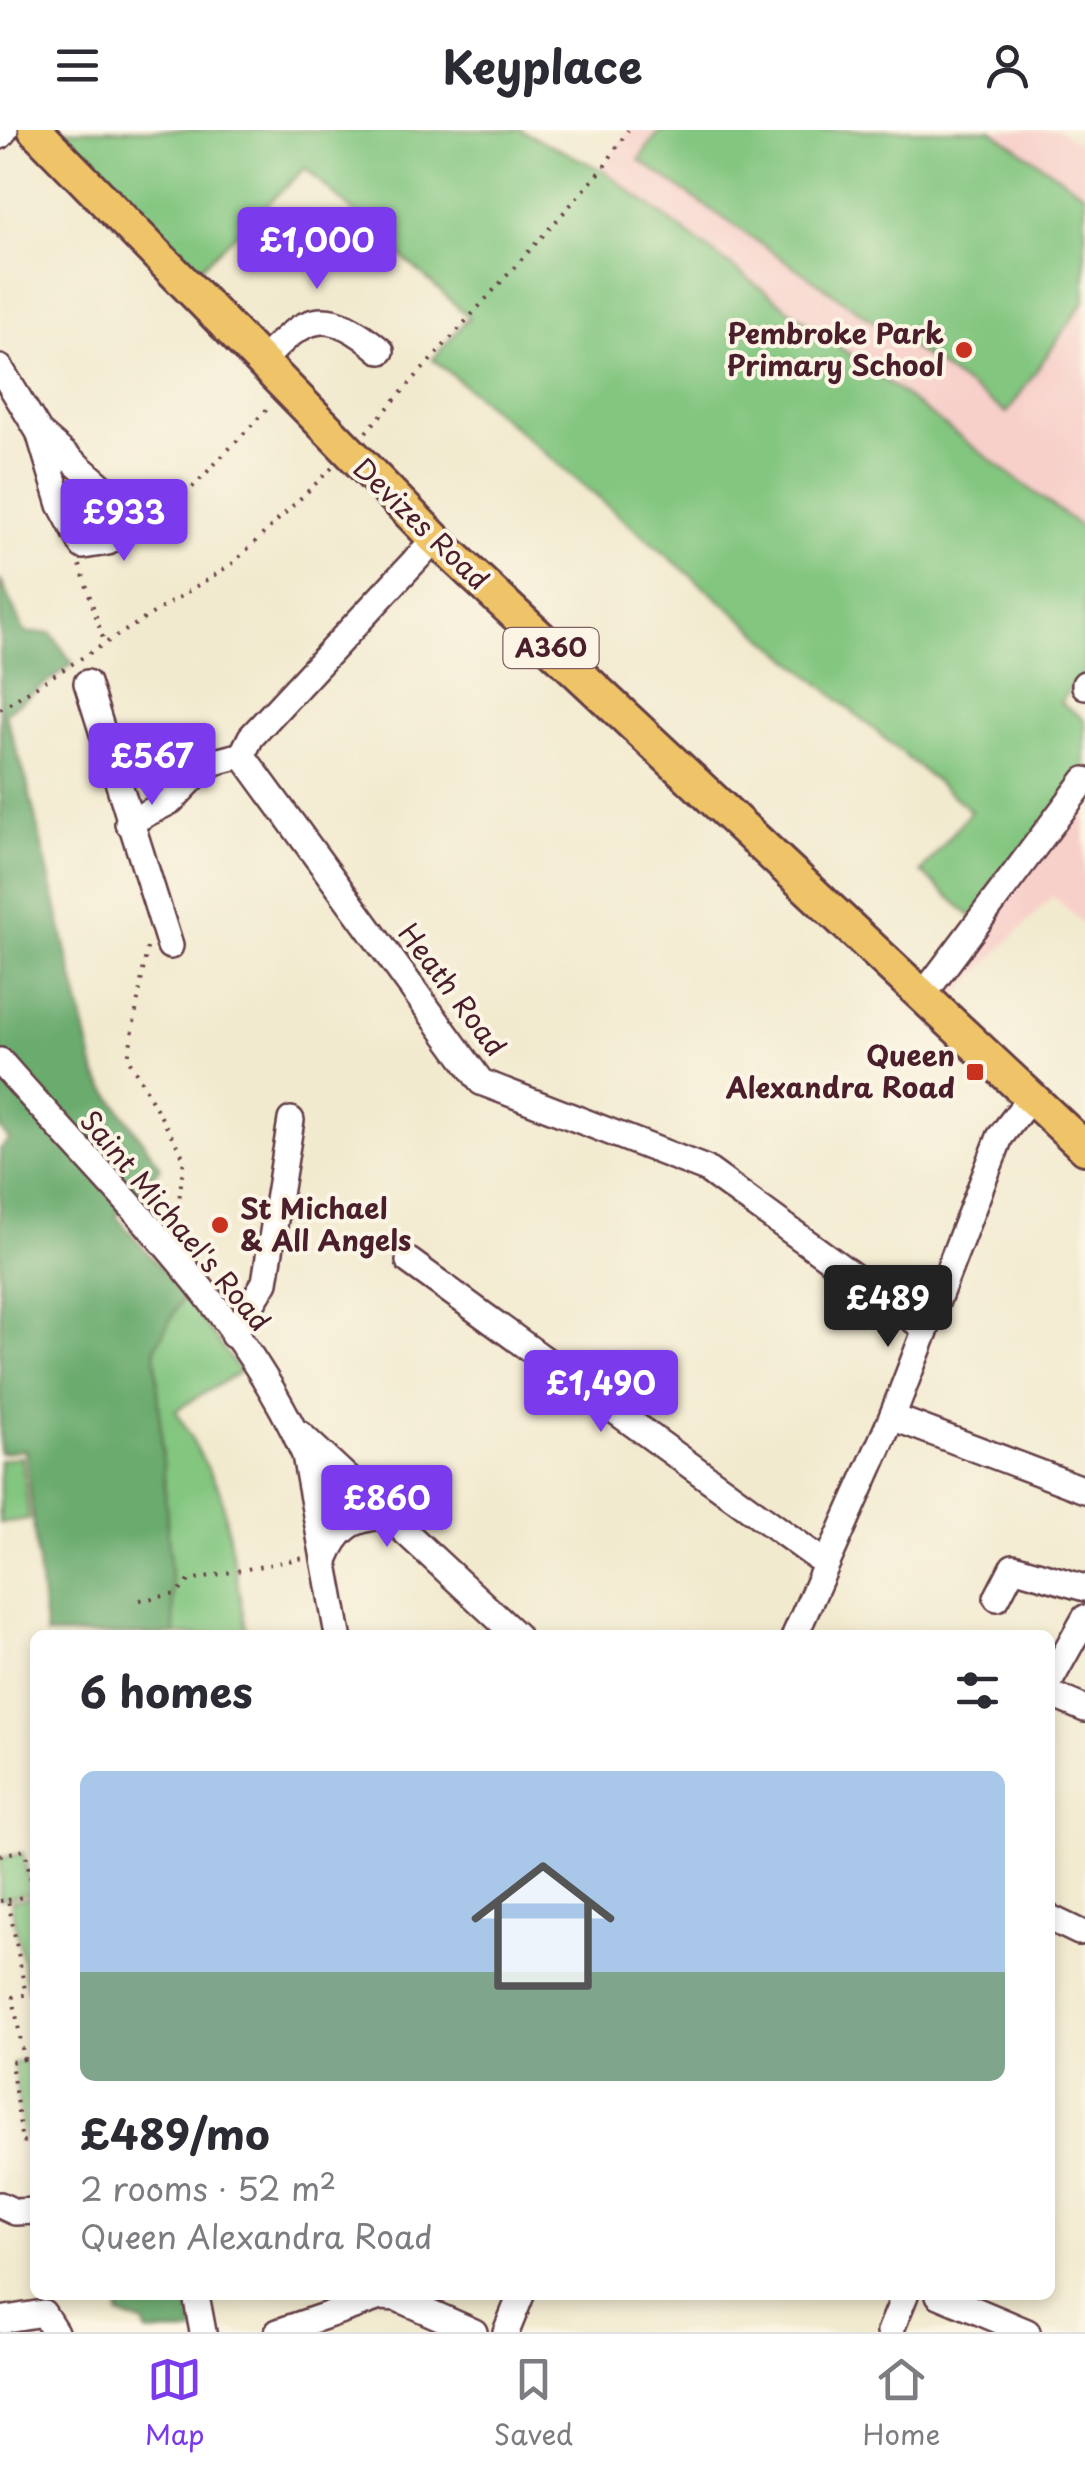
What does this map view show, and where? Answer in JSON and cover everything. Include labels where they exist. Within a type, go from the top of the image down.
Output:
[{"type":"main road","name":"Devizes Road","points":[[35,130],[435,539],[1085,1148]]},
{"type":"street","points":[[0,136],[5,130]]},
{"type":"street","points":[[262,362],[298,328],[329,318],[355,329],[381,351]]},
{"type":"street","points":[[0,368],[40,432],[61,506],[83,546],[108,542],[122,526],[115,498],[40,432]]},
{"type":"street","points":[[128,822],[172,801],[207,764],[242,755],[251,737],[435,539]]},
{"type":"street","points":[[86,683],[128,822],[157,894],[170,946]]},
{"type":"street","name":"Heath Road","points":[[242,755],[481,1082],[706,1169],[926,1329]]},
{"type":"street","points":[[921,998],[1082,789]]},
{"type":"street","name":"Saint Michael's Road","points":[[0,1061],[173,1257],[234,1335],[293,1427]]},
{"type":"street","points":[[797,1630],[892,1417],[1000,1137],[1030,1098]]},
{"type":"street","points":[[234,1335],[265,1282],[291,1120]]},
{"type":"street","points":[[408,1260],[826,1564]]},
{"type":"street","points":[[892,1417],[1085,1490]]},
{"type":"street","points":[[293,1427],[511,1630]]},
{"type":"street","points":[[293,1427],[305,1455],[337,1630]]},
{"type":"street","points":[[324,1558],[343,1527],[369,1516],[390,1516]]},
{"type":"street","points":[[997,1598],[1013,1567],[1085,1588]]},
{"type":"street","points":[[1055,1673],[1085,1618]]},
{"type":"street","points":[[1055,1696],[1085,1709]]},
{"type":"street","points":[[1055,1920],[1079,1932]]},
{"type":"street","points":[[0,2205],[16,2212],[30,2211]]},
{"type":"street","points":[[197,2300],[203,2332]]},
{"type":"street","points":[[283,2331],[350,2300]]},
{"type":"street","points":[[402,2300],[474,2332]]},
{"type":"street","points":[[506,2332],[519,2300]]},
{"type":"street","points":[[890,2332],[903,2300]]},
{"type":"street","points":[[951,2300],[1028,2332]]},
{"type":"street","points":[[0,2320],[43,2313],[55,2332]]},
{"type":"path","points":[[0,709],[232,564],[348,452],[602,170],[628,130]]},
{"type":"path","points":[[122,526],[129,537],[170,510],[285,386]]},
{"type":"path","points":[[83,546],[80,565],[104,644]]},
{"type":"path","points":[[157,894],[128,1058],[184,1158],[173,1257]]},
{"type":"path","points":[[140,1600],[177,1594],[190,1580],[324,1558]]},
{"type":"path","points":[[0,1854],[25,1850],[30,1876]]},
{"type":"path","points":[[0,1901],[30,1897]]},
{"type":"path","points":[[8,1900],[26,1995]]},
{"type":"path","points":[[24,2059],[13,1998],[30,1995]]},
{"type":"path","points":[[30,2057],[10,2062],[22,2142],[30,2141]]},
{"type":"shaded area","name":"Pembroke Park Primary School","points":[[628,130],[1058,130],[1085,148],[1085,530],[602,170]]},
{"type":"shaded area","points":[[1085,780],[1085,926],[1053,896],[938,1014],[921,998]]},
{"type":"green space","points":[[56,130],[520,130],[602,170],[1085,530],[1085,670],[1060,702],[1085,720],[1085,779],[980,924],[921,872],[971,811],[433,359],[469,317],[305,168],[197,271]]},
{"type":"green space","name":"Pembroke Park Primary School","points":[[660,130],[991,130],[1085,194],[1085,300],[1007,413],[639,160]]},
{"type":"green space","points":[[0,579],[25,633],[51,633],[73,664],[5,713],[27,782],[96,1075],[161,1167],[116,1216],[184,1295],[155,1348],[175,1630],[45,1630],[25,1450],[0,1453],[0,1149],[9,1140],[0,1128]]},
{"type":"green space","points":[[184,1295],[240,1372],[176,1410],[221,1493],[246,1630],[175,1630],[155,1348]]},
{"type":"green space","points":[[22,1457],[29,1519],[0,1523],[0,1460]]},
{"type":"green space","points":[[318,1467],[366,1506],[332,1524]]},
{"type":"green space","points":[[23,1853],[30,1893],[0,1899],[0,1858]]},
{"type":"green space","points":[[30,1898],[30,1991],[28,1991],[11,1901]]},
{"type":"green space","points":[[30,2060],[30,2138],[24,2140],[13,2063]]},
{"type":"green space","points":[[119,2300],[190,2300],[195,2332],[146,2332],[144,2324],[119,2315]]},
{"type":"place","name":"Pembroke Park Primary School","points":[[964,350]]},
{"type":"place","name":"Queen Alexandra Road","points":[[975,1072]]},
{"type":"place","name":"St Michael & All Angels","points":[[220,1225]]}]
